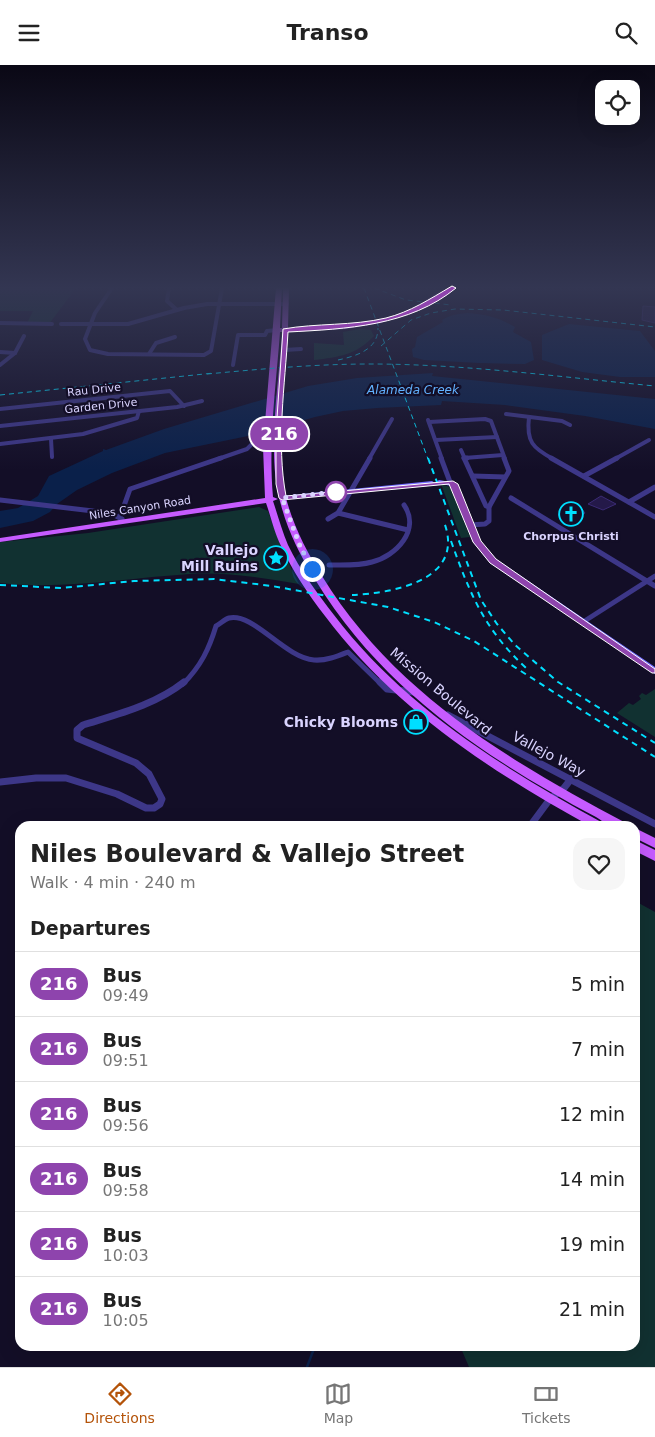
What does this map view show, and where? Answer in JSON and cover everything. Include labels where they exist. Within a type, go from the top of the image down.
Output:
[{"type":"main road","name":"Mission Boulevard","points":[[275,349],[266,466],[270,500],[287,550],[308,586],[348,639],[397,689],[450,727],[490,762],[555,796],[611,821]]},
{"type":"main road","name":"Mission Boulevard","points":[[284,350],[279,433],[280,484],[282,498],[300,546],[334,602],[366,645],[431,706],[450,727]]},
{"type":"main road","points":[[282,498],[450,482],[454,484],[480,546],[493,561],[655,671]]},
{"type":"main road","name":"Niles Canyon Road","points":[[0,539],[122,519],[282,498]]},
{"type":"main road","name":"Mission Boulevard","points":[[555,796],[592,821]]},
{"type":"main road","points":[[640,836],[655,843]]},
{"type":"main road","points":[[640,848],[655,856]]},
{"type":"street","points":[[0,365],[16,349]]},
{"type":"street","points":[[89,349],[108,354],[209,354],[212,349]]},
{"type":"street","points":[[149,354],[151,349]]},
{"type":"street","points":[[233,365],[236,349]]},
{"type":"street","points":[[284,350],[301,349]]},
{"type":"street","points":[[0,352],[14,353]]},
{"type":"street","name":"Rau Drive","points":[[0,409],[170,391],[184,406]]},
{"type":"street","name":"Garden Drive","points":[[0,426],[184,406],[202,401]]},
{"type":"street","points":[[0,444],[51,439],[112,426],[137,418],[139,411]]},
{"type":"street","points":[[506,414],[562,421],[570,425]]},
{"type":"street","points":[[529,417],[527,431],[534,447],[655,517]]},
{"type":"street","points":[[328,519],[338,513],[392,419]]},
{"type":"street","points":[[450,482],[428,421],[485,419],[491,421],[510,471],[489,507],[489,521],[470,525]]},
{"type":"street","points":[[436,440],[497,437]]},
{"type":"street","points":[[51,439],[52,457]]},
{"type":"street","points":[[584,476],[649,440]]},
{"type":"street","points":[[1,500],[110,513],[122,519],[130,489],[247,449],[252,444]]},
{"type":"street","points":[[461,451],[486,506],[489,507]]},
{"type":"street","points":[[464,458],[503,455]]},
{"type":"street","points":[[472,476],[505,477]]},
{"type":"street","points":[[629,502],[655,487]]},
{"type":"street","points":[[511,498],[655,586]]},
{"type":"street","points":[[329,565],[356,565],[373,562],[385,556],[405,540],[410,516],[404,505]]},
{"type":"street","points":[[338,513],[408,530]]},
{"type":"street","points":[[583,622],[655,576]]},
{"type":"street","points":[[0,782],[36,778],[66,778],[117,794],[146,808],[154,808],[160,804],[162,799],[149,774],[136,763],[78,738],[77,730],[83,725],[153,700],[180,687],[196,673],[208,655],[216,627],[230,618],[251,623],[283,648],[303,658],[326,659],[348,652],[385,687],[390,690],[397,689],[414,692]]},
{"type":"street","name":"Vallejo Way","points":[[431,706],[655,824]]},
{"type":"street","points":[[534,821],[571,779]]},
{"type":"green space","points":[[314,349],[358,349],[347,354],[314,360]]},
{"type":"green space","points":[[441,484],[450,487],[470,537],[461,538]]},
{"type":"green space","points":[[259,507],[268,511],[283,552],[299,584],[218,574],[190,574],[95,583],[48,585],[0,583],[0,542],[88,533]]},
{"type":"green space","points":[[655,689],[655,737],[617,713],[629,703],[633,705],[641,699],[639,696],[642,693],[646,695]]},
{"type":"green space","points":[[640,904],[655,912],[655,1367],[469,1367],[462,1351],[640,1351]]},
{"type":"water","points":[[412,349],[532,349],[534,360],[525,364],[424,360],[413,357]]},
{"type":"water","points":[[542,349],[653,349],[655,351],[655,377],[620,377],[582,372],[542,360]]},
{"type":"water","name":"Alameda Creek","points":[[433,373],[432,376],[655,399],[655,429],[585,416],[505,405],[442,401],[441,405],[343,411],[248,436],[165,453],[112,473],[77,490],[57,504],[50,512],[33,521],[0,528],[0,511],[18,508],[38,496],[49,476],[103,451],[103,449],[106,450],[164,429],[308,386],[357,378]]},
{"type":"building","points":[[601,496],[616,504],[603,510],[588,504]]},
{"type":"building","name":"Chorpus Christi","points":[[573,506],[581,508],[585,513],[569,522],[558,515]]},
{"type":"waterway","points":[[307,1367],[313,1351]]},
{"type":"railway","points":[[338,360],[359,354],[368,349]]},
{"type":"railway","points":[[387,349],[393,365]]},
{"type":"railway","points":[[207,374],[329,365],[393,365]]},
{"type":"railway","points":[[393,365],[441,366],[655,386]]},
{"type":"railway","points":[[393,365],[428,459]]},
{"type":"railway","points":[[0,395],[214,373]]},
{"type":"railway","points":[[428,458],[481,600],[497,624],[515,645],[558,682],[655,743]]},
{"type":"railway","points":[[352,595],[387,591],[405,586],[422,579],[436,570],[445,558],[448,542],[444,522]]},
{"type":"railway","points":[[451,541],[480,610],[499,639],[526,668]]},
{"type":"railway","points":[[0,585],[62,588],[134,581],[214,579],[272,586],[388,607],[434,622],[474,641],[655,757]]},
{"type":"bus line","name":"216","points":[[284,349],[279,433],[282,498],[450,482],[454,484],[477,542],[493,561],[655,671]]},
{"type":"place","name":"Chorpus Christi","points":[[571,514]]},
{"type":"place","name":"Vallejo Mill Ruins","points":[[276,558]]},
{"type":"place","name":"Chicky Blooms","points":[[416,722]]},
{"type":"route","points":[[312,569],[300,546],[282,498],[336,492]]}]
